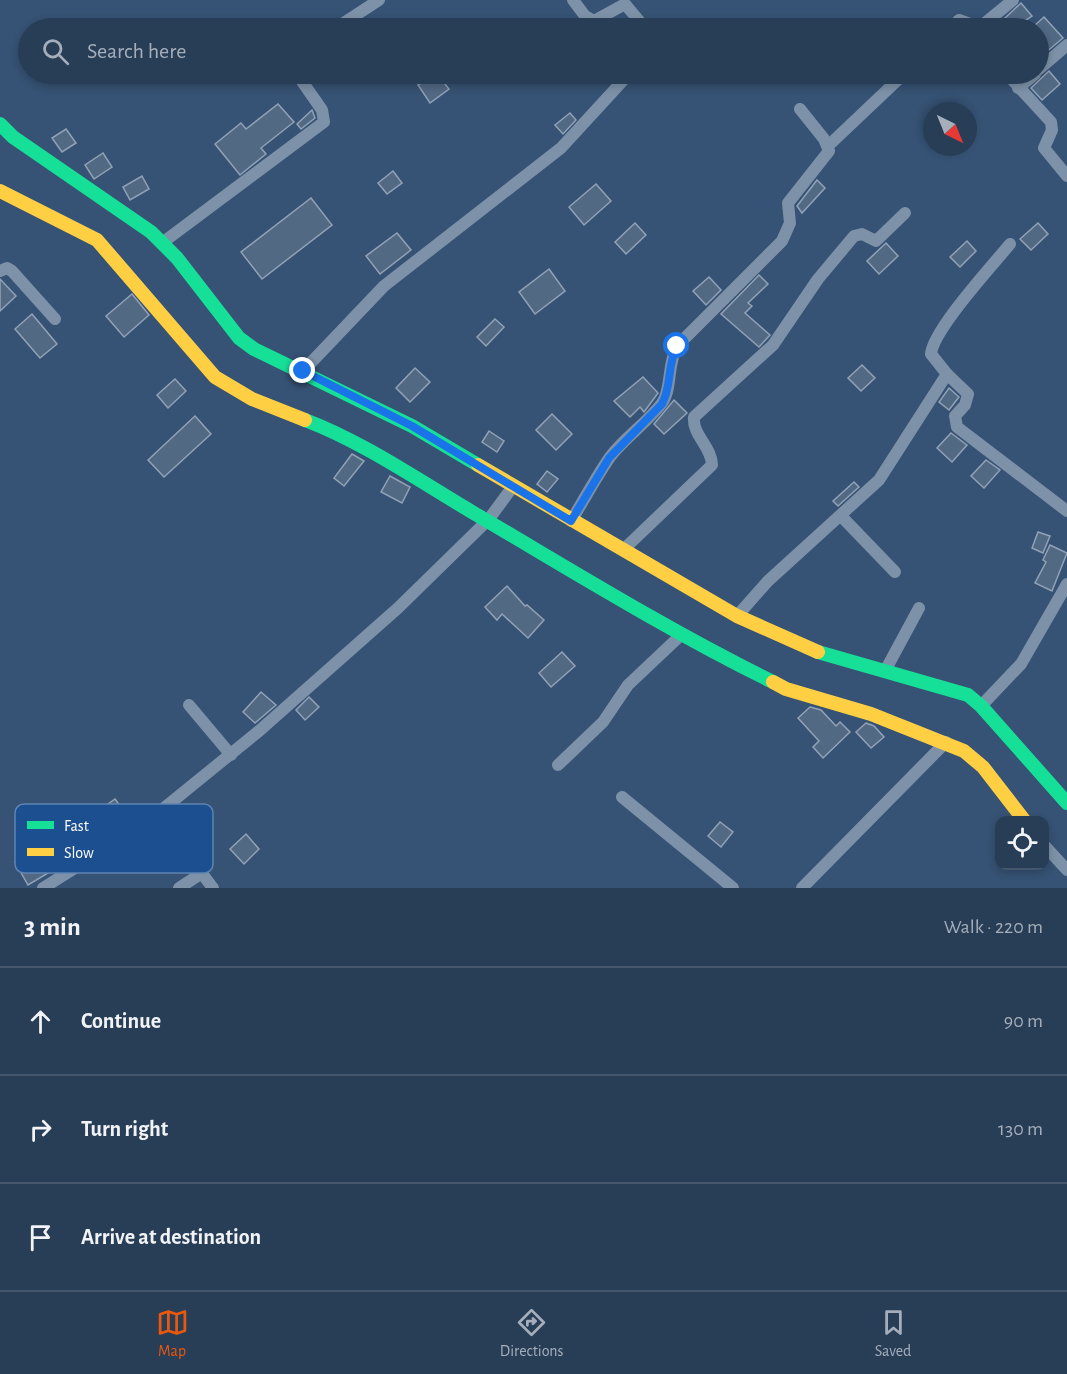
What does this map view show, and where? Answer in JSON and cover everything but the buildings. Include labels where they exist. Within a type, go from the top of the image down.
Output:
[{"type":"main road","points":[[1,128],[132,217],[162,243],[239,338],[254,349],[412,426],[511,490],[571,521],[737,616],[802,647],[951,688],[968,695],[981,706],[1067,803]]},
{"type":"main road","points":[[0,191],[97,240],[110,252],[215,376],[252,399],[324,427],[493,514],[681,635],[786,689],[871,714],[946,742],[974,758],[1021,816]]},
{"type":"street","points":[[351,18],[379,0]]},
{"type":"street","points":[[573,0],[590,18]]},
{"type":"street","points":[[991,18],[1013,0]]},
{"type":"street","points":[[599,18],[625,4],[637,18]]},
{"type":"street","points":[[1049,61],[1067,45]]},
{"type":"street","points":[[162,243],[324,122],[322,110],[304,84]]},
{"type":"street","points":[[303,371],[384,286],[561,148],[620,84]]},
{"type":"street","points":[[571,521],[609,458],[662,404],[666,396],[671,357],[677,346],[782,241],[790,224],[788,203],[826,157],[828,146],[893,84]]},
{"type":"street","points":[[1015,84],[1051,122],[1052,130],[1044,148],[1067,176]]},
{"type":"street","points":[[1018,88],[1023,84]]},
{"type":"street","points":[[800,109],[828,146]]},
{"type":"street","points":[[623,550],[712,465],[711,455],[695,427],[694,417],[773,345],[818,279],[854,236],[861,234],[876,241],[905,213]]},
{"type":"street","points":[[1010,244],[958,308],[934,344],[931,354],[968,397],[965,405],[955,416],[954,422],[957,427],[1067,511]]},
{"type":"street","points":[[0,271],[7,268],[12,271],[55,319]]},
{"type":"street","points":[[737,616],[768,581],[868,493],[888,469],[947,374]]},
{"type":"street","points":[[171,804],[398,609],[493,514],[511,490]]},
{"type":"street","points":[[842,517],[896,572]]},
{"type":"street","points":[[981,706],[1021,664],[1040,635],[1067,584]]},
{"type":"street","points":[[885,671],[919,608]]},
{"type":"street","points":[[558,765],[603,722],[636,676],[681,635]]},
{"type":"street","points":[[189,705],[231,755]]},
{"type":"street","points":[[802,888],[946,742]]},
{"type":"street","points":[[622,797],[734,888]]},
{"type":"street","points":[[1049,850],[1067,870]]},
{"type":"street","points":[[44,888],[67,873]]},
{"type":"street","points":[[179,888],[202,873],[213,888]]},
{"type":"traffic: fast","points":[[0,124],[13,137],[151,232],[177,258],[239,338],[254,349],[412,426],[478,465]]},
{"type":"traffic: fast","points":[[305,420],[369,450],[621,600],[773,682]]},
{"type":"traffic: fast","points":[[818,652],[968,695],[981,706],[1067,803]]},
{"type":"traffic: slow","points":[[0,191],[97,240],[215,377],[252,399],[305,420]]},
{"type":"traffic: slow","points":[[478,465],[737,616],[818,652]]},
{"type":"traffic: slow","points":[[773,682],[786,689],[871,714],[964,751],[983,767],[1021,816]]},
{"type":"route","points":[[303,371],[412,426],[571,521],[609,458],[662,404],[668,386],[671,357],[677,346]]}]
